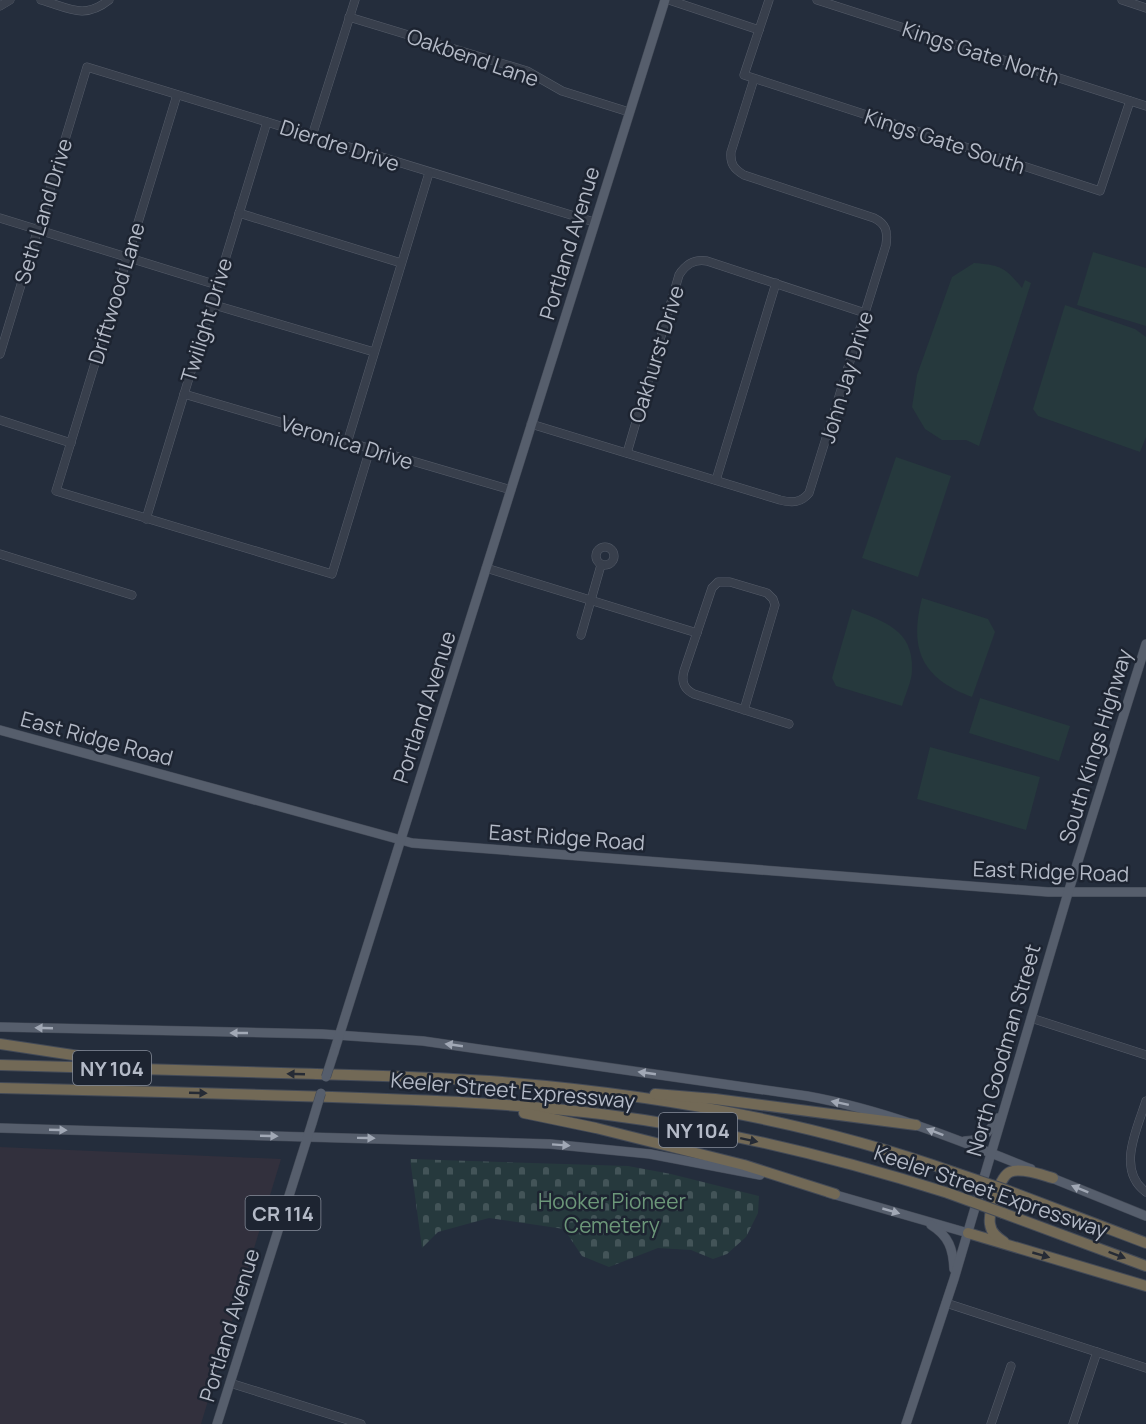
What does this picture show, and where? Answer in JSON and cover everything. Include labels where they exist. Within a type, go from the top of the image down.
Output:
[{"type":"highway","points":[[0,1044],[88,1059],[224,1071]]},
{"type":"highway","name":"Keeler Street Expressway","points":[[0,1065],[426,1077],[564,1088],[639,1097],[750,1117],[848,1140],[1010,1191],[1146,1243]]},
{"type":"highway","name":"Keeler Street Expressway","points":[[0,1088],[441,1101],[578,1112],[702,1130],[824,1157],[948,1193],[1146,1266]]},
{"type":"highway","points":[[564,1088],[691,1096],[916,1125]]},
{"type":"highway","points":[[0,1094],[140,1092]]},
{"type":"highway","points":[[441,1101],[503,1109],[596,1128],[757,1168],[835,1194]]},
{"type":"highway","points":[[1013,1247],[997,1237],[990,1225],[990,1215],[1001,1180],[1008,1173],[1016,1171],[1053,1178]]},
{"type":"highway","points":[[968,1233],[1146,1286]]},
{"type":"main road","name":"Portland Avenue","points":[[217,1424],[594,222],[667,0]]},
{"type":"main road","name":"South Kings Highway","points":[[1068,893],[1146,644]]},
{"type":"main road","name":"East Ridge Road","points":[[0,730],[400,840],[477,848],[1068,893],[1146,892]]},
{"type":"main road","name":"North Goodman Street","points":[[906,1424],[954,1279],[1068,893]]},
{"type":"main road","points":[[0,1027],[340,1035],[460,1046],[807,1096],[869,1110],[916,1125],[1146,1216]]},
{"type":"main road","points":[[954,1139],[968,1141],[981,1138],[992,1128],[1004,1108]]},
{"type":"main road","points":[[0,1128],[517,1143],[613,1150],[724,1167],[835,1194],[968,1233]]},
{"type":"main road","points":[[921,1220],[938,1229],[948,1239],[953,1256],[954,1279]]},
{"type":"street","points":[[0,6],[10,0]]},
{"type":"street","points":[[41,0],[87,12],[97,9],[109,0]]},
{"type":"street","points":[[312,136],[355,0]]},
{"type":"street","points":[[667,0],[759,30]]},
{"type":"street","points":[[754,79],[744,75],[769,0]]},
{"type":"street","name":"Kings Gate North","points":[[817,0],[1146,106]]},
{"type":"street","points":[[1122,0],[1146,8]]},
{"type":"street","name":"Oakbend Lane","points":[[350,17],[520,69],[562,91],[629,112]]},
{"type":"street","name":"Dierdre Drive","points":[[87,67],[594,222]]},
{"type":"street","name":"Seth Land Drive","points":[[0,354],[87,67]]},
{"type":"street","name":"Kings Gate South","points":[[754,79],[1100,191],[1130,102]]},
{"type":"street","name":"John Jay Drive","points":[[531,424],[788,502],[806,498],[814,483],[887,237],[885,226],[881,222],[744,175],[733,167],[730,160],[731,152],[754,79]]},
{"type":"street","name":"Driftwood Lane","points":[[146,519],[57,491],[177,94]]},
{"type":"street","name":"Twilight Drive","points":[[146,519],[267,122]]},
{"type":"street","points":[[347,443],[429,173]]},
{"type":"street","points":[[239,213],[401,263]]},
{"type":"street","points":[[0,218],[217,285]]},
{"type":"street","name":"Oakhurst Drive","points":[[627,453],[683,269],[694,261],[707,261],[865,313]]},
{"type":"street","points":[[716,480],[776,283]]},
{"type":"street","points":[[211,304],[374,352]]},
{"type":"street","name":"Veronica Drive","points":[[184,393],[511,490]]},
{"type":"street","points":[[0,420],[71,443]]},
{"type":"street","points":[[146,519],[332,574],[370,449]]},
{"type":"street","points":[[0,554],[132,595]]},
{"type":"street","points":[[581,635],[601,565]]},
{"type":"street","points":[[486,568],[697,633]]},
{"type":"street","points":[[744,710],[775,605],[773,599],[766,593],[730,582],[718,582],[711,588],[683,676],[685,687],[694,694],[744,710],[789,724]]},
{"type":"street","points":[[1031,1017],[1146,1055]]},
{"type":"street","points":[[1146,1101],[1130,1157],[1132,1176],[1146,1192]]},
{"type":"street","points":[[946,1303],[1146,1368]]},
{"type":"street","points":[[1073,1424],[1096,1352]]},
{"type":"street","points":[[992,1424],[1011,1366]]},
{"type":"street","points":[[230,1383],[361,1424]]},
{"type":"shaded area","points":[[0,1147],[281,1159],[201,1424],[0,1424]]},
{"type":"green space","points":[[1093,252],[1146,268],[1146,326],[1077,305]]},
{"type":"green space","points":[[974,263],[1001,268],[1022,288],[1025,280],[1031,283],[979,446],[966,440],[942,440],[925,429],[912,407],[917,375],[952,277]]},
{"type":"green space","points":[[1065,305],[1135,329],[1146,337],[1146,437],[1140,452],[1038,416],[1033,409]]},
{"type":"green space","points":[[896,457],[951,476],[918,577],[862,558]]},
{"type":"green space","points":[[922,598],[988,619],[995,632],[972,697],[941,681],[930,671],[923,660],[917,632]]},
{"type":"green space","points":[[852,609],[885,623],[902,636],[908,645],[912,674],[902,706],[836,686],[832,678]]},
{"type":"green space","points":[[980,698],[1070,726],[1059,761],[969,733]]},
{"type":"green space","points":[[930,747],[1040,777],[1026,830],[917,799]]},
{"type":"green space","name":"Hooker Pioneer Cemetery","points":[[410,1159],[628,1166],[671,1174],[759,1196],[758,1213],[746,1237],[727,1254],[713,1259],[691,1250],[658,1248],[609,1267],[582,1256],[564,1229],[489,1218],[438,1232],[422,1248]]}]
